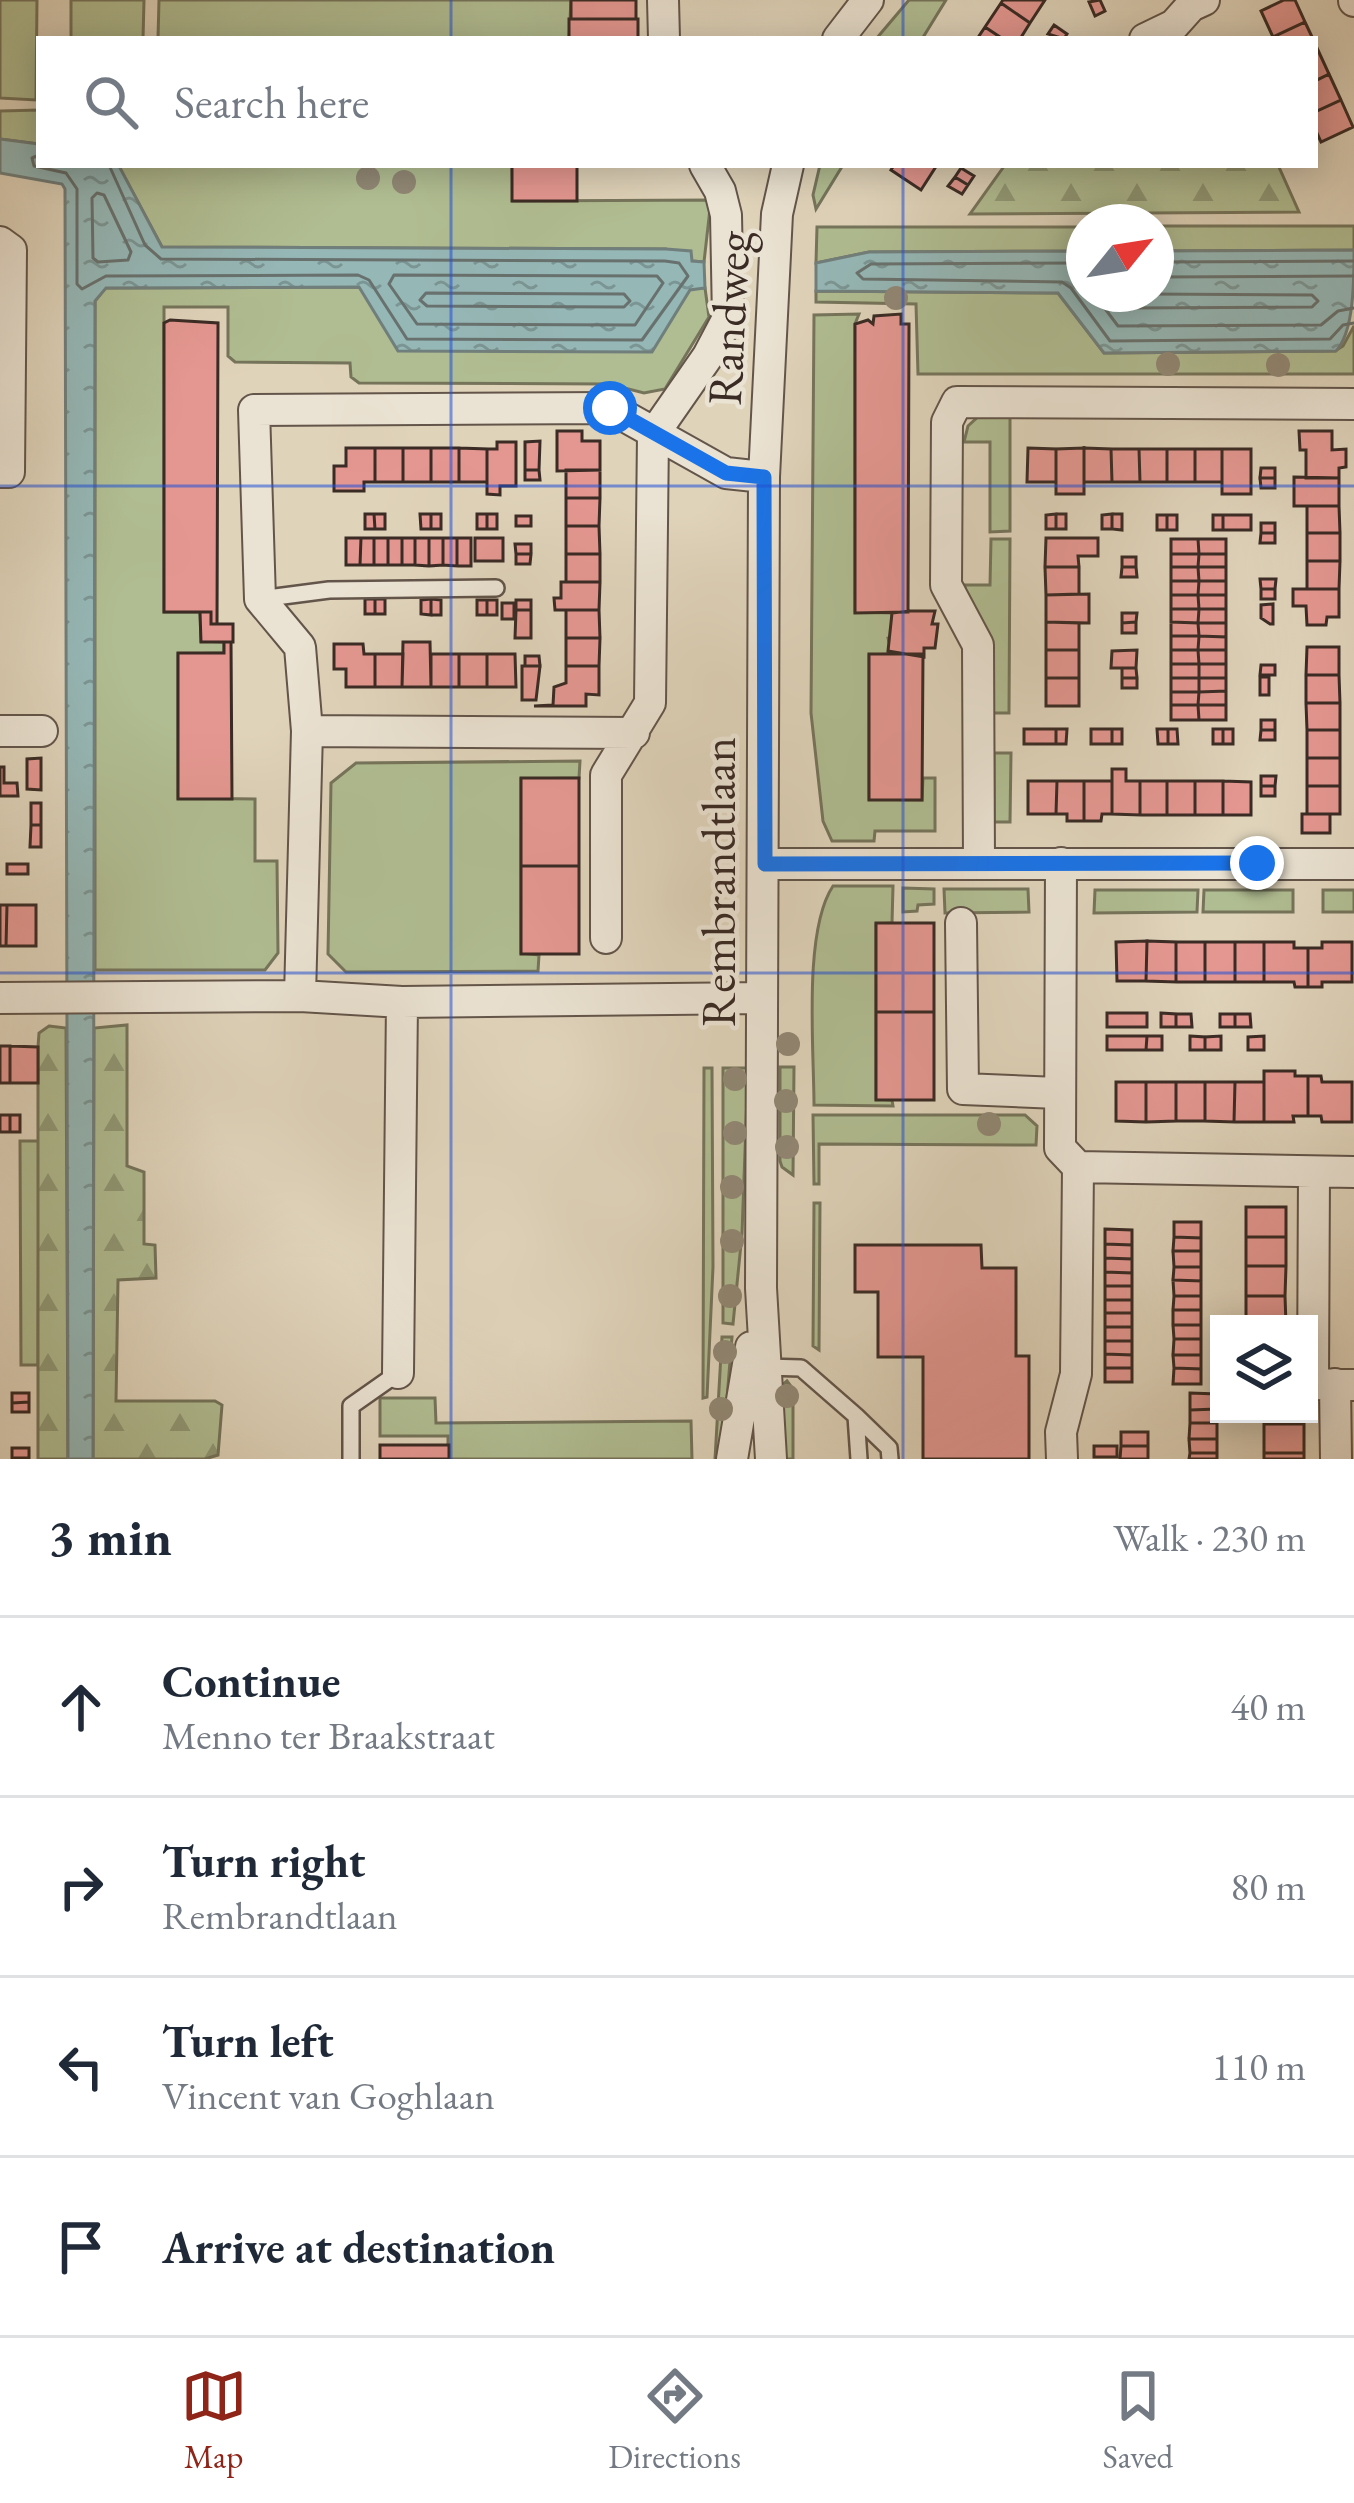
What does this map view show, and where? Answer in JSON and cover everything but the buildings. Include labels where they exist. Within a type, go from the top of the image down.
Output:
[{"type":"street","points":[[663,0],[664,36]]},
{"type":"street","points":[[840,36],[868,0]]},
{"type":"street","points":[[1178,32],[1191,6],[1204,0]]},
{"type":"street","points":[[606,938],[606,775],[650,704],[653,435],[708,356],[728,318],[723,203],[706,168]]},
{"type":"street","name":"Randweg","points":[[764,477],[777,214],[787,168]]},
{"type":"street","points":[[0,242],[11,250],[12,345],[9,472],[0,472]]},
{"type":"street","points":[[979,862],[978,645],[946,585],[946,422],[957,402],[1354,404]]},
{"type":"street","points":[[300,996],[308,730],[300,647],[260,599],[254,410],[610,408],[726,473],[764,477]]},
{"type":"street","name":"Rembrandtlaan","points":[[764,477],[761,1288],[771,1459]]},
{"type":"street","points":[[308,730],[634,733]]},
{"type":"street","points":[[0,731],[42,731]]},
{"type":"street","points":[[1060,863],[1060,1148],[1078,1167],[1076,1374],[1061,1432],[1062,1459]]},
{"type":"street","points":[[765,864],[1354,864]]},
{"type":"street","points":[[961,923],[963,1089],[1058,1093]]},
{"type":"street","points":[[0,998],[300,996],[402,1002],[762,998]]},
{"type":"street","points":[[398,1373],[402,1002]]},
{"type":"street","points":[[1078,1167],[1354,1172]]},
{"type":"street","points":[[1315,1172],[1313,1384],[1344,1385],[1336,1459]]},
{"type":"street","name":"Rembrandtlaan","points":[[733,1459],[761,1288]]},
{"type":"lane","points":[[260,599],[328,590],[496,588]]},
{"type":"lane","points":[[765,1367],[800,1368],[889,1448],[890,1459]]},
{"type":"lane","points":[[351,1459],[351,1406],[398,1373]]},
{"type":"lane","points":[[856,1416],[859,1459]]},
{"type":"green space","points":[[0,0],[37,0],[36,100],[0,98]]},
{"type":"green space","points":[[71,0],[144,0],[143,36],[71,36]]},
{"type":"green space","points":[[159,0],[571,0],[569,36],[158,36]]},
{"type":"green space","points":[[909,0],[946,0],[924,36],[879,36]]},
{"type":"green space","points":[[36,110],[36,144],[0,139],[0,111]]},
{"type":"green space","points":[[120,168],[512,168],[513,201],[711,200],[704,262],[666,249],[162,247]]},
{"type":"green space","points":[[819,168],[841,168],[816,209],[813,195]]},
{"type":"green space","points":[[1003,168],[1279,168],[1299,212],[1174,213],[1174,204],[1066,204],[1066,213],[970,214]]},
{"type":"green space","points":[[1174,226],[1354,226],[1354,250],[1174,251]]},
{"type":"green space","points":[[817,227],[1066,227],[1066,251],[869,252],[816,263]]},
{"type":"green space","points":[[105,288],[705,288],[709,317],[665,389],[644,393],[609,384],[359,383],[351,377],[350,363],[235,362],[228,356],[228,307],[164,307],[164,612],[200,612],[201,641],[224,642],[224,653],[178,654],[178,798],[255,799],[255,861],[277,861],[278,953],[265,970],[95,970],[95,301]]},
{"type":"green space","points":[[816,291],[1058,293],[1066,312],[1073,312],[1104,353],[1335,351],[1354,326],[1354,374],[918,374],[916,304],[816,302]]},
{"type":"green space","points":[[859,314],[855,324],[855,612],[892,613],[892,637],[888,638],[892,654],[869,655],[869,799],[922,800],[923,778],[935,778],[935,831],[875,831],[874,841],[832,841],[823,821],[811,713],[814,315]]},
{"type":"green space","points":[[1010,413],[1010,531],[990,532],[990,442],[964,442],[968,426],[980,415]]},
{"type":"green space","points":[[991,539],[1010,539],[1009,713],[993,713],[965,591],[965,585],[990,585]]},
{"type":"green space","points":[[994,753],[1011,753],[1010,822],[994,822]]},
{"type":"green space","points":[[580,761],[579,778],[521,779],[521,953],[539,955],[538,971],[346,972],[328,954],[331,783],[356,763]]},
{"type":"green space","points":[[833,886],[893,886],[892,923],[876,924],[876,1099],[892,1100],[893,1106],[814,1105],[814,960],[817,931]]},
{"type":"green space","points":[[903,888],[934,889],[934,904],[903,912]]},
{"type":"green space","points":[[944,889],[1028,889],[1029,912],[945,913]]},
{"type":"green space","points":[[1095,890],[1198,890],[1197,912],[1094,913]]},
{"type":"green space","points":[[1204,890],[1293,890],[1293,912],[1203,912]]},
{"type":"green space","points":[[1323,890],[1354,890],[1354,912],[1323,912]]},
{"type":"green space","points":[[127,1025],[127,1166],[144,1172],[144,1244],[155,1245],[156,1278],[118,1280],[116,1401],[215,1401],[222,1405],[218,1455],[205,1459],[93,1459],[94,1028]]},
{"type":"green space","points":[[49,1026],[66,1028],[68,1459],[38,1459],[38,1047],[39,1033]]},
{"type":"green space","points":[[780,1067],[794,1067],[793,1175],[780,1161]]},
{"type":"green space","points":[[704,1068],[712,1068],[713,1267],[707,1397],[703,1398]]},
{"type":"green space","points":[[723,1068],[748,1068],[742,1234],[733,1324],[723,1323]]},
{"type":"green space","points":[[813,1115],[1025,1115],[1037,1126],[1036,1145],[819,1144],[819,1184],[814,1184]]},
{"type":"green space","points":[[20,1141],[39,1141],[38,1365],[21,1365]]},
{"type":"green space","points":[[814,1203],[820,1203],[819,1350],[813,1346]]},
{"type":"green space","points":[[722,1337],[732,1337],[722,1459],[715,1459]]},
{"type":"green space","points":[[787,1381],[793,1389],[793,1459],[781,1459],[780,1387]]},
{"type":"green space","points":[[380,1398],[435,1398],[436,1423],[691,1421],[692,1459],[448,1459],[448,1436],[380,1436]]},
{"type":"water","points":[[0,139],[36,144],[36,168],[120,168],[162,247],[666,249],[691,251],[692,261],[704,262],[705,288],[690,290],[652,352],[398,351],[359,287],[106,288],[95,301],[93,1459],[68,1459],[65,189],[62,184],[0,173]]},
{"type":"water","points":[[1354,250],[1350,319],[1342,342],[1336,351],[1104,353],[1073,312],[1174,312],[1174,251]]},
{"type":"water","points":[[1066,251],[1066,303],[1058,293],[816,291],[816,263],[869,252]]},
{"type":"route","points":[[610,408],[726,473],[764,477],[765,864],[1257,863]]}]
